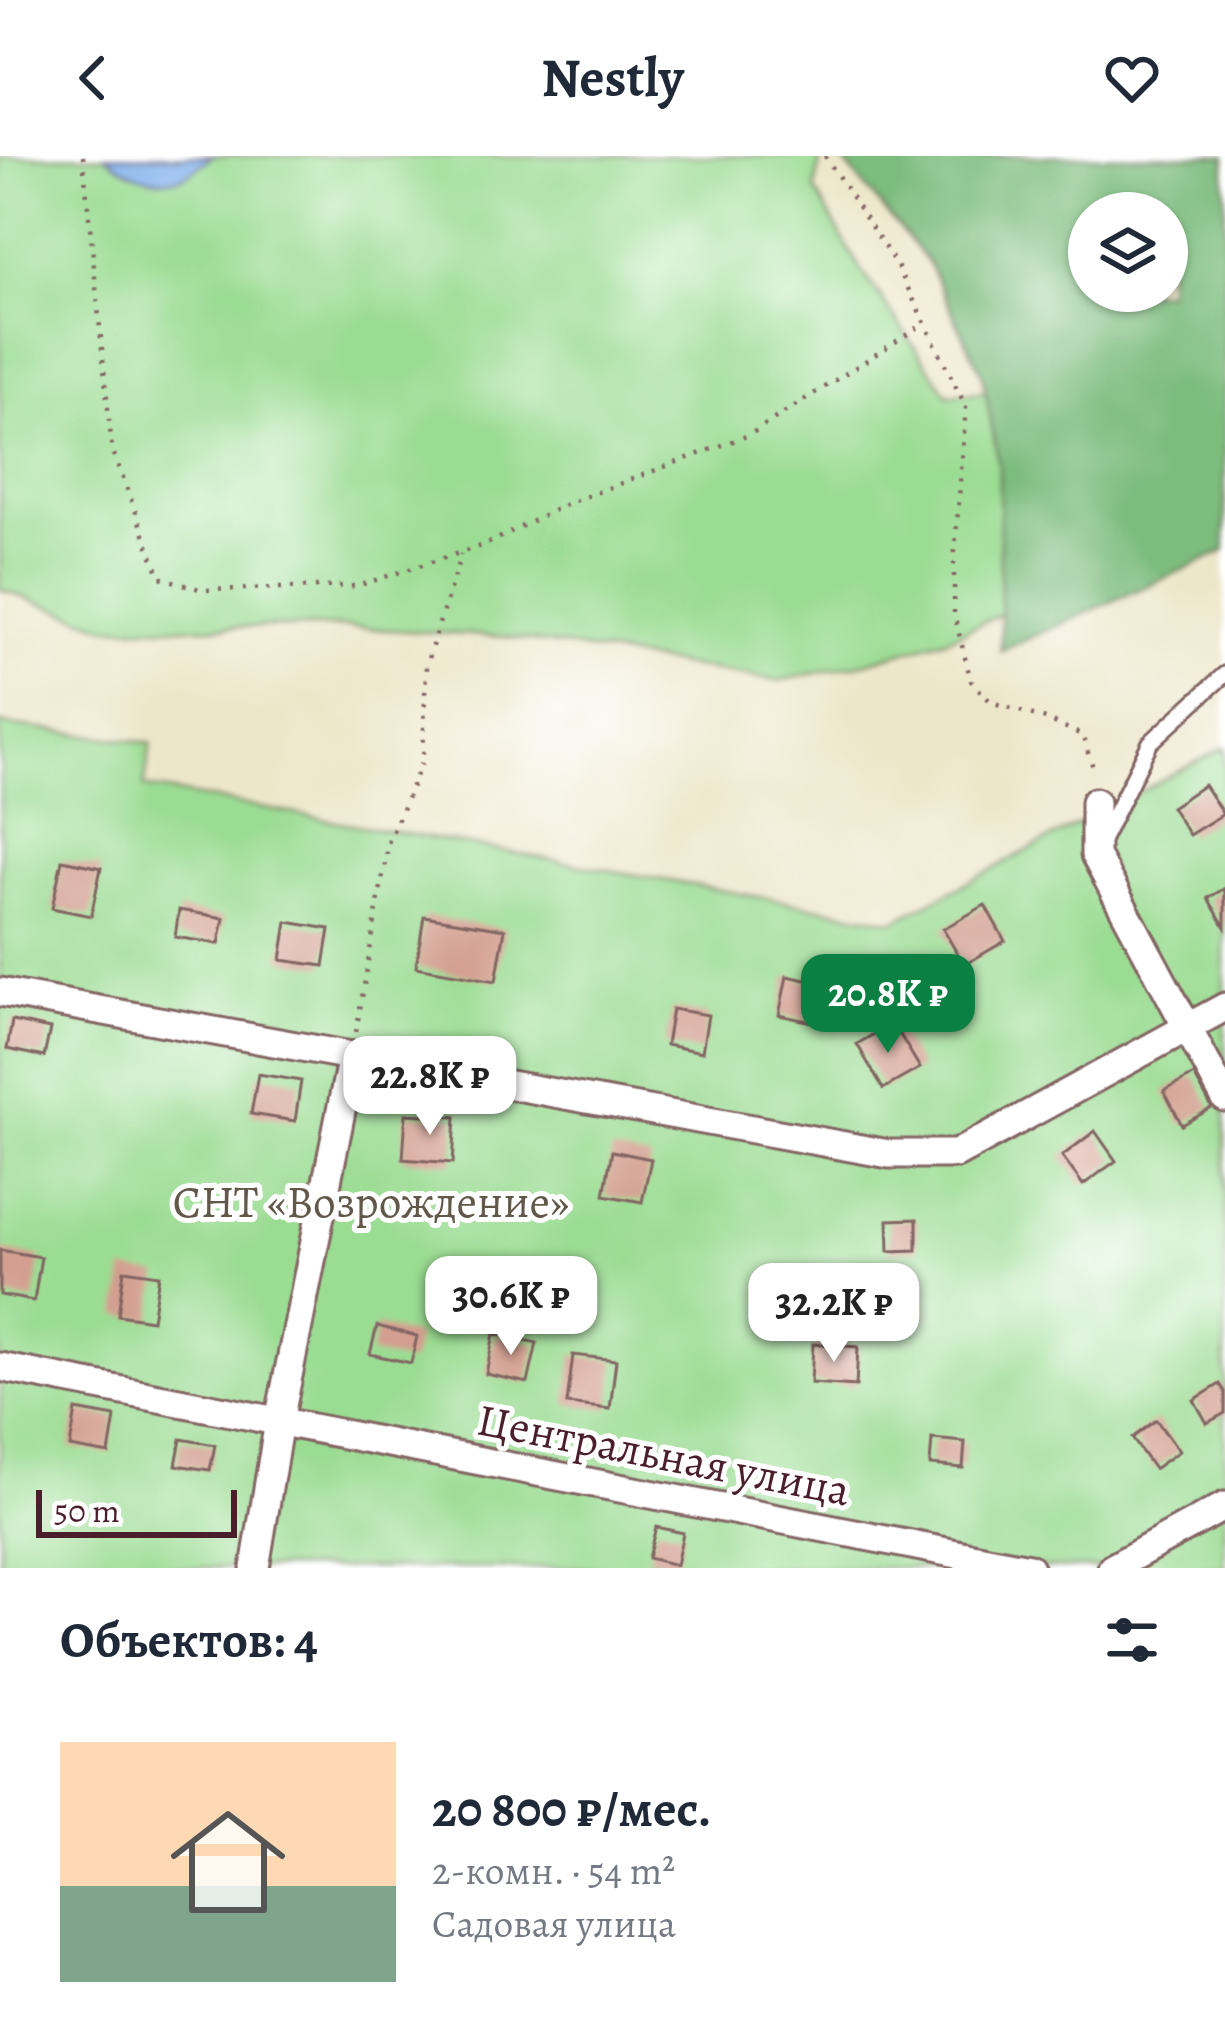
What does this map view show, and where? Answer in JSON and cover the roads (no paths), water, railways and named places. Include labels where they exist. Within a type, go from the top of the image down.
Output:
[{"type":"street","points":[[1095,802],[1095,855],[1225,1098]]},
{"type":"street","points":[[0,992],[889,1154],[956,1154],[1225,1007]]},
{"type":"street","points":[[255,1568],[279,1421],[352,1056]]},
{"type":"street","name":"Центральная улица","points":[[0,1367],[1030,1568]]},
{"type":"street","points":[[1112,1568],[1225,1506]]},
{"type":"lane","points":[[1095,855],[1150,743],[1225,674]]},
{"type":"water","points":[[105,156],[213,156],[183,176],[160,180],[130,172]]},
{"type":"park label","name":"СНТ «Возрождение»","points":[[371,1201]]}]
